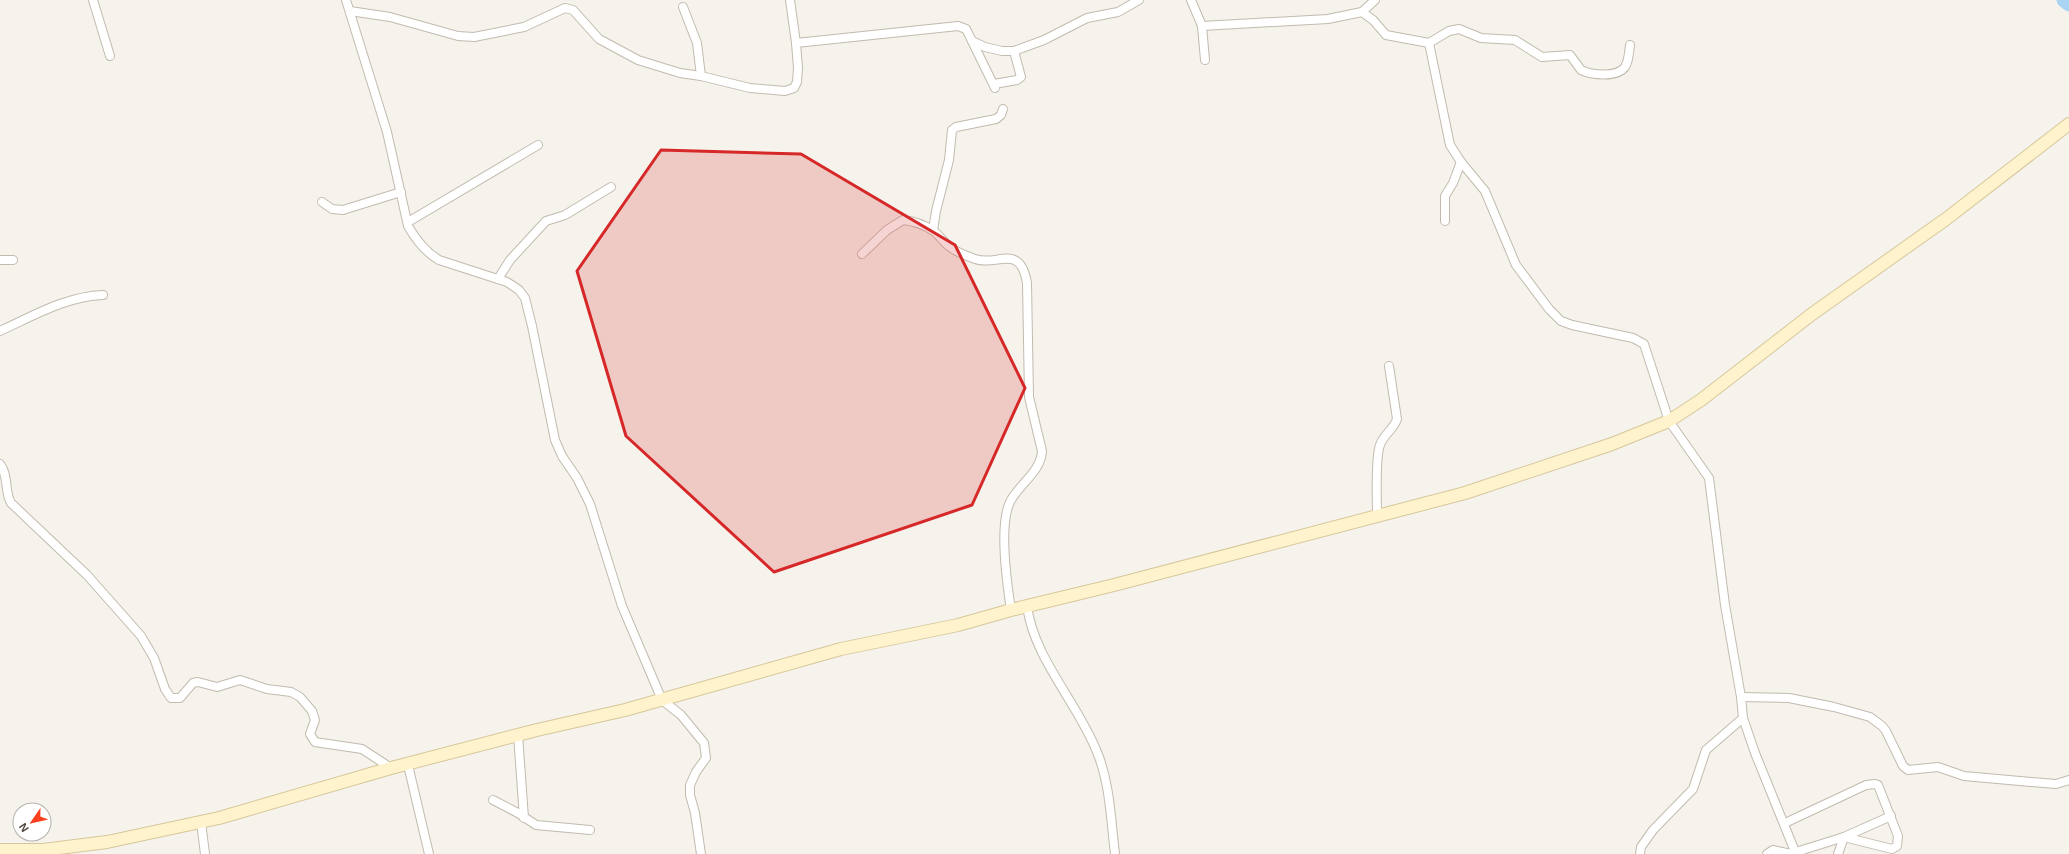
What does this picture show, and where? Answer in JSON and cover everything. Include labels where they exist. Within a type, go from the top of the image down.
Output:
[{"type":"street","points":[[93,0],[110,56]]},
{"type":"street","points":[[346,0],[387,132],[408,222],[415,238],[431,255],[439,260],[507,282],[519,290],[525,298],[555,440],[562,456],[577,478],[590,504],[622,606],[662,700],[681,715],[697,733],[706,751],[706,758],[696,772],[690,785],[690,796],[695,813],[701,854]]},
{"type":"street","points":[[350,11],[390,17],[458,36],[474,37],[524,27],[565,8],[573,10],[599,39],[638,60],[680,73],[701,76],[750,88],[790,90],[794,88],[797,82],[796,44],[790,0]]},
{"type":"street","points":[[972,41],[1002,52],[1014,51],[1044,40],[1087,18],[1118,12],[1129,3],[1139,0]]},
{"type":"street","points":[[1191,0],[1210,26],[1205,60]]},
{"type":"street","points":[[1210,26],[1328,19],[1362,12],[1375,0]]},
{"type":"street","points":[[683,7],[697,43],[701,76]]},
{"type":"street","points":[[1362,12],[1373,20],[1386,35],[1429,43],[1449,31],[1459,29],[1481,38],[1515,40],[1542,57],[1570,55],[1581,70],[1601,74],[1623,69],[1626,64],[1630,45]]},
{"type":"street","points":[[796,44],[958,26],[966,29],[995,86],[1018,80],[1021,77],[1014,51]]},
{"type":"street","points":[[1429,43],[1450,145],[1461,162],[1485,191],[1516,265],[1555,316],[1572,325],[1632,338],[1644,344],[1670,421],[1709,478],[1725,605],[1741,697],[1743,718],[1755,754],[1785,823],[1794,853]]},
{"type":"street","points":[[934,230],[936,211],[949,160],[952,130],[956,127],[996,119],[1001,115],[1002,109]]},
{"type":"street","points":[[0,850],[43,850],[107,842],[201,822],[391,768],[408,765],[518,735],[662,700],[841,649],[958,625],[1010,610],[1114,585],[1465,493],[1612,444],[1670,421],[1701,400],[1812,314],[1946,219],[2069,124]]},
{"type":"street","points":[[408,222],[538,145]]},
{"type":"street","points":[[1444,221],[1445,196],[1453,183],[1461,162]]},
{"type":"street","points":[[498,279],[510,260],[546,221],[565,215],[611,187]]},
{"type":"street","points":[[322,202],[332,210],[343,210],[401,192]]},
{"type":"street","points":[[862,254],[887,230],[904,220],[934,230],[950,248],[975,259],[989,261],[1006,258],[1016,260],[1021,265],[1026,277],[1029,397],[1042,451],[1042,457],[1035,471],[1014,496],[1007,508],[1005,554],[1010,610]]},
{"type":"street","points":[[0,260],[14,260]]},
{"type":"street","points":[[0,331],[62,304],[86,296],[103,295]]},
{"type":"street","points":[[1377,516],[1379,446],[1396,423],[1397,419],[1389,366]]},
{"type":"street","points":[[0,464],[6,475],[7,493],[12,503],[87,575],[141,636],[154,658],[165,689],[171,698],[180,698],[193,683],[198,682],[217,687],[240,680],[267,689],[291,692],[300,697],[312,711],[315,720],[310,734],[315,742],[362,749],[391,768]]},
{"type":"street","points":[[1027,606],[1029,622],[1097,752],[1109,800],[1115,854]]},
{"type":"street","points":[[1741,697],[1789,698],[1834,707],[1870,717],[1882,726],[1903,766],[1908,770],[1938,767],[1964,776],[2056,784],[2069,780]]},
{"type":"street","points":[[1640,854],[1641,847],[1653,830],[1694,790],[1706,750],[1743,718]]},
{"type":"street","points":[[518,735],[524,818]]},
{"type":"street","points":[[408,765],[428,854]]},
{"type":"street","points":[[1785,823],[1870,784],[1875,784],[1881,788],[1898,836],[1898,844],[1892,849],[1866,844],[1844,837]]},
{"type":"street","points":[[493,800],[536,825],[590,830]]},
{"type":"street","points":[[1767,854],[1773,850],[1794,853],[1844,837],[1891,816]]},
{"type":"street","points":[[201,822],[205,854]]},
{"type":"street","points":[[1838,854],[1844,837]]},
{"type":"highlighted area","points":[[661,150],[801,154],[955,245],[1025,388],[972,505],[774,572],[626,436],[577,271]]},
{"type":"waterway","points":[[2064,0],[2069,4]]}]
